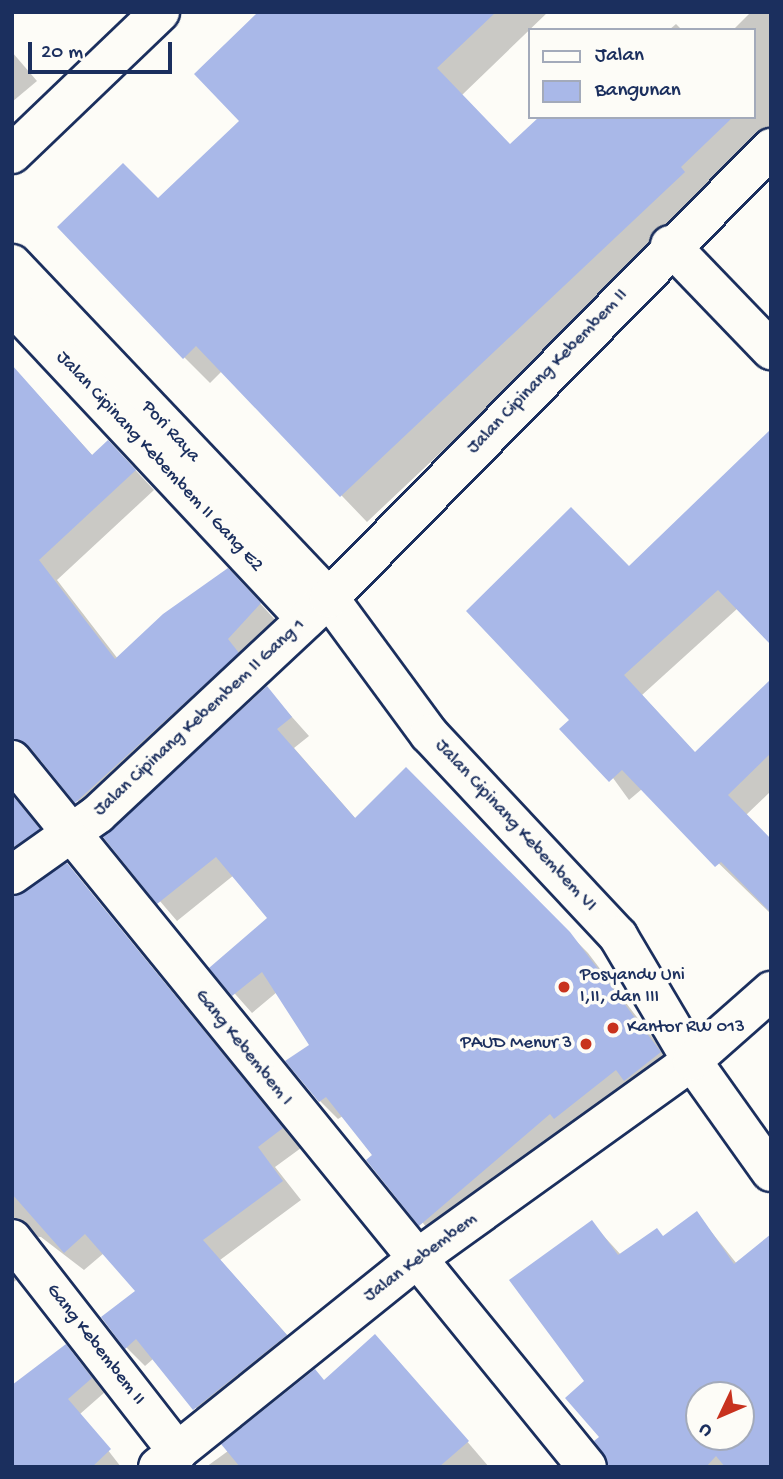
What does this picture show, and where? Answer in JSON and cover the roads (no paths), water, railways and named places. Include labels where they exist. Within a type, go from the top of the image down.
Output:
[{"type":"street","points":[[12,154],[160,12]]},
{"type":"street","name":"Jalan Cipinang Kebembem II","points":[[318,609],[670,245],[771,148]]},
{"type":"street","points":[[670,245],[771,350]]},
{"type":"street","name":"Pori Raya","points":[[12,264],[318,609]]},
{"type":"street","name":"Jalan Cipinang Kebembem II Gang E2","points":[[12,305],[318,609]]},
{"type":"street","name":"Jalan Cipinang Kebembem II Gang 1","points":[[70,836],[318,609]]},
{"type":"street","name":"Jalan Cipinang Kebembem VI","points":[[318,609],[429,734],[618,936],[692,1060],[771,1172]]},
{"type":"street","name":"Gang Kebembem I","points":[[12,761],[415,1260],[500,1354],[587,1467]]},
{"type":"street","points":[[12,875],[70,836]]},
{"type":"street","name":"Jalan Kebembem","points":[[168,1459],[415,1260],[692,1060],[771,990]]},
{"type":"street","name":"Gang Kebembem II","points":[[12,1238],[168,1459]]},
{"type":"place","name":"Posyandu Uni I,II, dan III","points":[[564,987]]},
{"type":"place","name":"Kantor RW 013","points":[[613,1028]]},
{"type":"place","name":"PAUD Menur 3","points":[[586,1044]]}]
